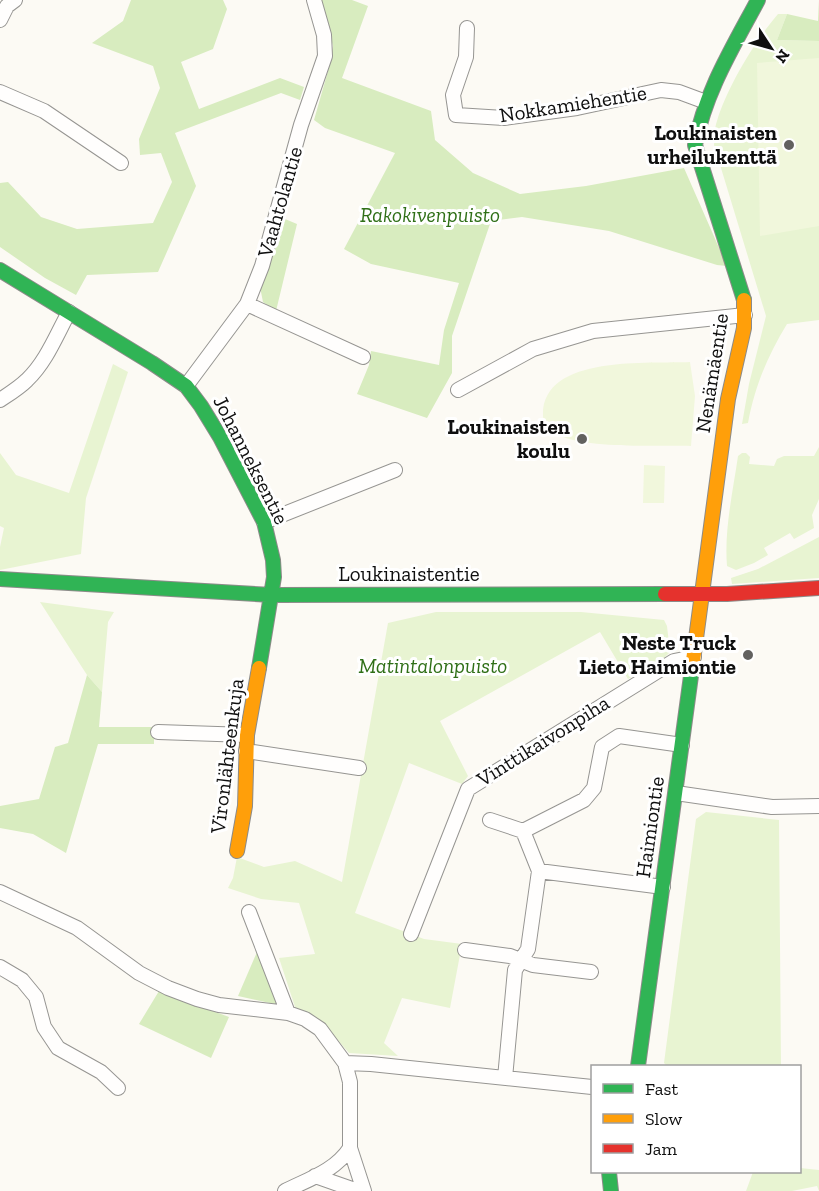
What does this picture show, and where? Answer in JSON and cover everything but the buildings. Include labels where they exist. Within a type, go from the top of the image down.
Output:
[{"type":"street","name":"Vaahtolantie","points":[[186,386],[247,304],[262,266],[301,125],[325,56],[324,35],[314,0]]},
{"type":"street","name":"Nenämäentie","points":[[701,594],[728,399],[745,315],[744,301],[695,145],[698,123],[706,102],[758,0]]},
{"type":"street","points":[[0,21],[9,2]]},
{"type":"street","name":"Nokkamiehentie","points":[[467,28],[466,57],[453,95],[456,115],[504,118],[577,108],[660,90],[679,92],[706,102]]},
{"type":"street","points":[[0,92],[44,111],[121,163]]},
{"type":"street","name":"Johanneksentie","points":[[0,270],[145,358],[186,386],[220,437],[264,522],[273,560],[272,595]]},
{"type":"street","points":[[247,304],[363,357]]},
{"type":"street","points":[[0,400],[27,380],[35,371],[45,358],[69,312]]},
{"type":"street","points":[[458,390],[533,349],[593,331],[745,315]]},
{"type":"street","points":[[264,522],[395,470]]},
{"type":"street","name":"Loukinaistentie","points":[[0,579],[272,595],[701,594],[762,593],[819,588]]},
{"type":"street","name":"Haimiontie","points":[[638,1065],[701,594]]},
{"type":"street","name":"Vironlähteenkuja","points":[[237,851],[244,806],[247,735],[272,595]]},
{"type":"street","name":"Vinttikaivonpiha","points":[[411,934],[468,789],[674,661],[694,657]]},
{"type":"street","points":[[158,732],[247,735]]},
{"type":"street","points":[[490,820],[523,831],[584,800],[594,788],[602,747],[619,736],[682,745]]},
{"type":"street","points":[[246,751],[359,768]]},
{"type":"street","points":[[676,793],[772,807],[819,807]]},
{"type":"street","points":[[505,1078],[515,970],[528,949],[539,871],[523,831]]},
{"type":"street","points":[[539,871],[663,887]]},
{"type":"street","points":[[0,892],[77,928],[139,973],[168,988],[219,1005],[288,1013],[305,1019],[320,1029],[345,1063],[350,1082],[350,1148],[364,1191]]},
{"type":"street","points":[[249,912],[288,1013]]},
{"type":"street","points":[[465,950],[510,956],[533,965],[591,972]]},
{"type":"street","points":[[0,967],[22,980],[36,998],[45,1026],[58,1048],[101,1072],[118,1088]]},
{"type":"street","points":[[345,1063],[591,1087]]},
{"type":"street","points":[[285,1191],[340,1161],[350,1148]]},
{"type":"street","points":[[609,1173],[611,1191]]},
{"type":"street","points":[[315,1176],[358,1191]]},
{"type":"green space","points":[[131,0],[223,0],[227,9],[213,49],[181,62],[199,109],[280,78],[304,87],[300,100],[281,93],[175,133],[196,186],[158,272],[87,275],[76,295],[45,278],[0,247],[0,183],[8,182],[41,217],[77,229],[153,223],[172,182],[161,153],[140,155],[139,139],[160,88],[153,66],[92,43],[123,21]]},
{"type":"green space","name":"Rakokivenpuisto","points":[[321,0],[352,0],[368,6],[342,78],[431,111],[435,140],[473,173],[520,194],[586,186],[684,168],[727,266],[717,265],[609,231],[522,217],[491,221],[452,336],[452,373],[427,418],[357,394],[369,365],[371,351],[439,365],[444,330],[459,283],[371,264],[344,249],[395,153],[325,128],[314,120],[333,46]]},
{"type":"green space","points":[[819,0],[819,41],[777,40],[787,14],[818,21]]},
{"type":"green space","points":[[778,14],[787,14],[777,40],[819,41],[819,320],[787,324],[763,372],[748,423],[742,424],[749,384],[766,316],[714,145],[715,130],[735,79],[760,37]]},
{"type":"green space","name":"Loukinaisten urheilukenttä","points":[[819,58],[819,226],[760,236],[757,63]]},
{"type":"green space","points":[[285,219],[297,224],[276,311],[263,302],[260,287]]},
{"type":"green space","points":[[690,362],[695,396],[691,446],[589,443],[560,436],[544,423],[547,396],[560,382],[578,372],[601,366]]},
{"type":"green space","points":[[113,364],[128,372],[86,498],[81,554],[0,570],[0,547],[4,528],[0,526],[0,453],[16,475],[69,493]]},
{"type":"green space","points":[[819,447],[819,499],[812,515],[814,528],[794,539],[790,533],[764,548],[768,555],[754,563],[736,570],[727,566],[728,525],[738,456],[746,453],[750,457],[749,464],[774,466],[777,459],[784,456],[814,456]]},
{"type":"green space","points":[[644,465],[665,466],[664,503],[643,503]]},
{"type":"green space","points":[[819,537],[819,578],[732,584],[731,578],[758,569]]},
{"type":"green space","points":[[40,602],[114,612],[108,622],[102,692],[87,675]]},
{"type":"green space","name":"Matintalonpuisto","points":[[436,612],[581,612],[664,620],[667,626],[670,652],[663,659],[628,679],[600,632],[440,721],[468,776],[462,784],[409,763],[355,913],[424,939],[462,944],[450,1008],[402,998],[384,1043],[398,1056],[349,1053],[322,1022],[296,1010],[279,958],[315,954],[299,903],[261,899],[228,888],[233,878],[237,857],[264,867],[295,861],[342,882],[388,623]]},
{"type":"green space","points":[[87,675],[102,692],[99,727],[154,727],[154,744],[98,744],[66,853],[33,834],[0,828],[0,806],[39,799],[55,747],[68,743]]},
{"type":"green space","points":[[706,812],[779,820],[781,1065],[666,1065],[664,1063],[696,819]]},
{"type":"green space","points":[[257,952],[279,1005],[238,996]]},
{"type":"green space","points":[[159,991],[229,1017],[211,1058],[139,1024]]},
{"type":"green space","points":[[801,1168],[819,1170],[819,1191],[817,1186],[792,1191],[746,1191],[753,1173],[801,1173]]},
{"type":"traffic: fast","points":[[744,300],[695,145],[713,88],[758,0]]},
{"type":"traffic: fast","points":[[0,270],[186,386],[201,406],[220,437],[264,522],[273,560],[274,577],[259,668]]},
{"type":"traffic: fast","points":[[0,579],[272,595],[665,594]]},
{"type":"traffic: fast","points":[[638,1065],[693,661]]},
{"type":"traffic: fast","points":[[609,1173],[611,1191]]},
{"type":"traffic: slow","points":[[693,661],[728,399],[744,328],[744,300]]},
{"type":"traffic: slow","points":[[237,851],[245,806],[247,735],[259,668]]},
{"type":"traffic: jam","points":[[665,594],[727,594],[819,588]]},
{"type":"place","name":"Loukinaisten urheilukenttä","points":[[789,145]]},
{"type":"place","name":"Loukinaisten koulu","points":[[582,439]]},
{"type":"place","name":"Neste Truck Lieto Haimiontie","points":[[748,655]]}]
